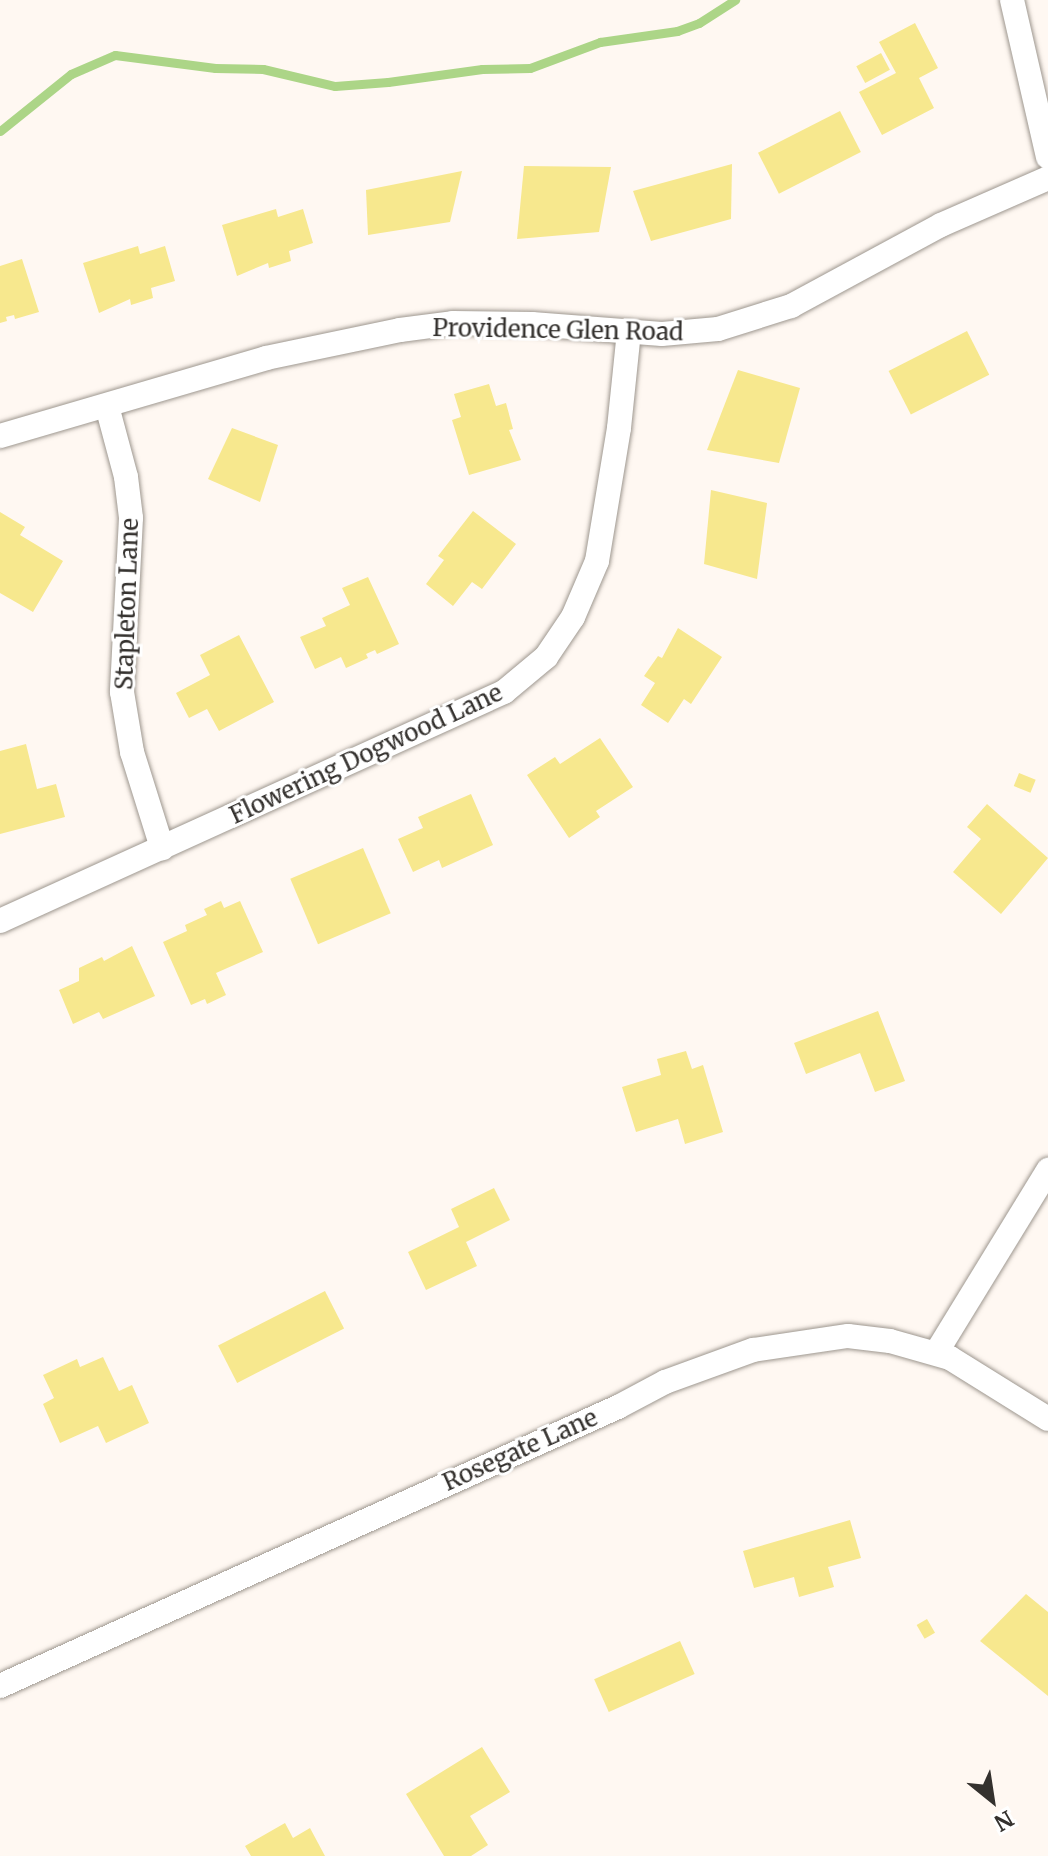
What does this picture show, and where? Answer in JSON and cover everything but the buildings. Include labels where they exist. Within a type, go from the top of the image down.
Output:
[{"type":"street","points":[[1012,0],[1048,157]]},
{"type":"street","name":"Providence Glen Road","points":[[0,436],[266,358],[400,330],[453,323],[532,324],[629,332],[699,332],[765,316],[866,268],[941,225],[1048,178]]},
{"type":"street","name":"Flowering Dogwood Lane","points":[[0,921],[504,692],[546,657],[573,617],[597,561],[619,428],[629,332]]},
{"type":"street","name":"Stapleton Lane","points":[[107,406],[126,477],[131,518],[122,692],[135,764],[162,848]]},
{"type":"street","points":[[936,1353],[1048,1170]]},
{"type":"street","name":"Rosegate Lane","points":[[0,1686],[695,1369],[782,1344],[848,1336],[890,1341],[936,1353],[983,1375],[1048,1419]]},
{"type":"waterway","points":[[0,131],[71,74],[115,55],[215,68],[263,69],[335,86],[388,82],[482,69],[530,68],[600,42],[677,31],[699,23],[735,0]]}]
